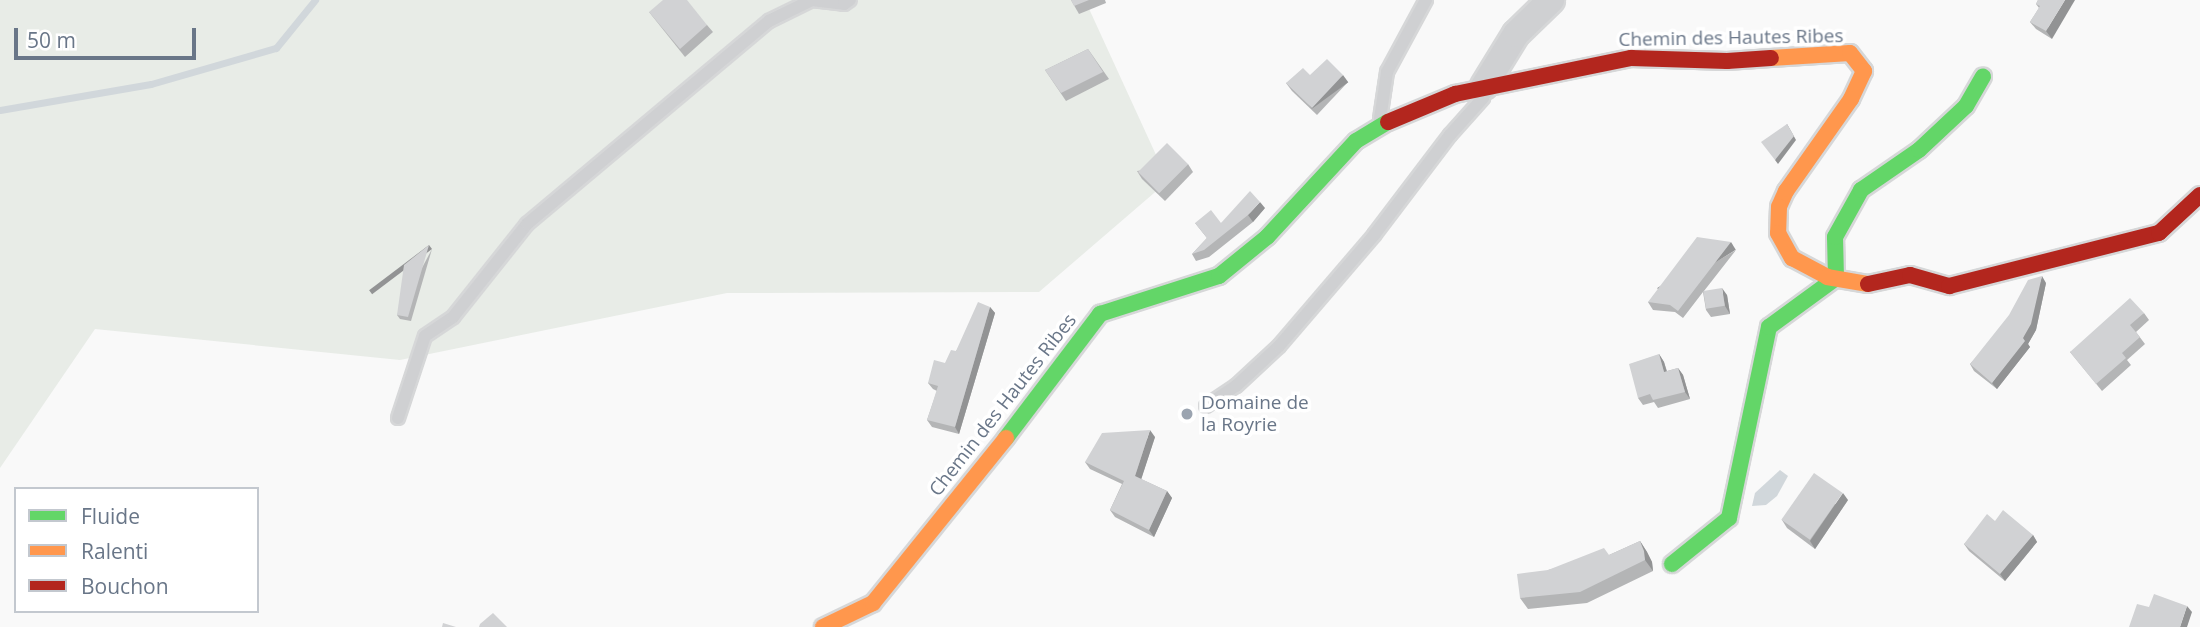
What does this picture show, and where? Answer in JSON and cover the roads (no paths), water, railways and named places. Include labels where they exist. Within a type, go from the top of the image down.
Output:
[{"type":"street","points":[[1489,85],[1516,34],[1551,0]]},
{"type":"street","name":"Chemin des Hautes Ribes","points":[[823,627],[873,603],[991,460],[1026,408],[1100,314],[1219,276],[1267,237],[1356,141],[1379,126],[1455,94],[1631,58],[1727,61],[1850,53],[1864,71],[1851,99],[1786,191],[1779,207],[1778,233],[1793,258],[1836,278],[1874,285],[1910,275],[1949,286],[2160,233],[2200,195]]},
{"type":"street","points":[[1672,564],[1729,517],[1769,327],[1836,278],[1835,237],[1861,190],[1919,150],[1966,106],[1983,77]]},
{"type":"lane","points":[[398,418],[425,335],[453,317],[527,224],[769,21],[813,0],[844,4],[850,0]]},
{"type":"lane","points":[[1379,126],[1387,72],[1426,0]]},
{"type":"lane","points":[[1206,406],[1236,386],[1279,346],[1374,235],[1489,85]]},
{"type":"waterway","points":[[0,110],[151,84],[276,48],[315,0]]},
{"type":"place","name":"Domaine de la Royrie","points":[[1187,414]]}]
